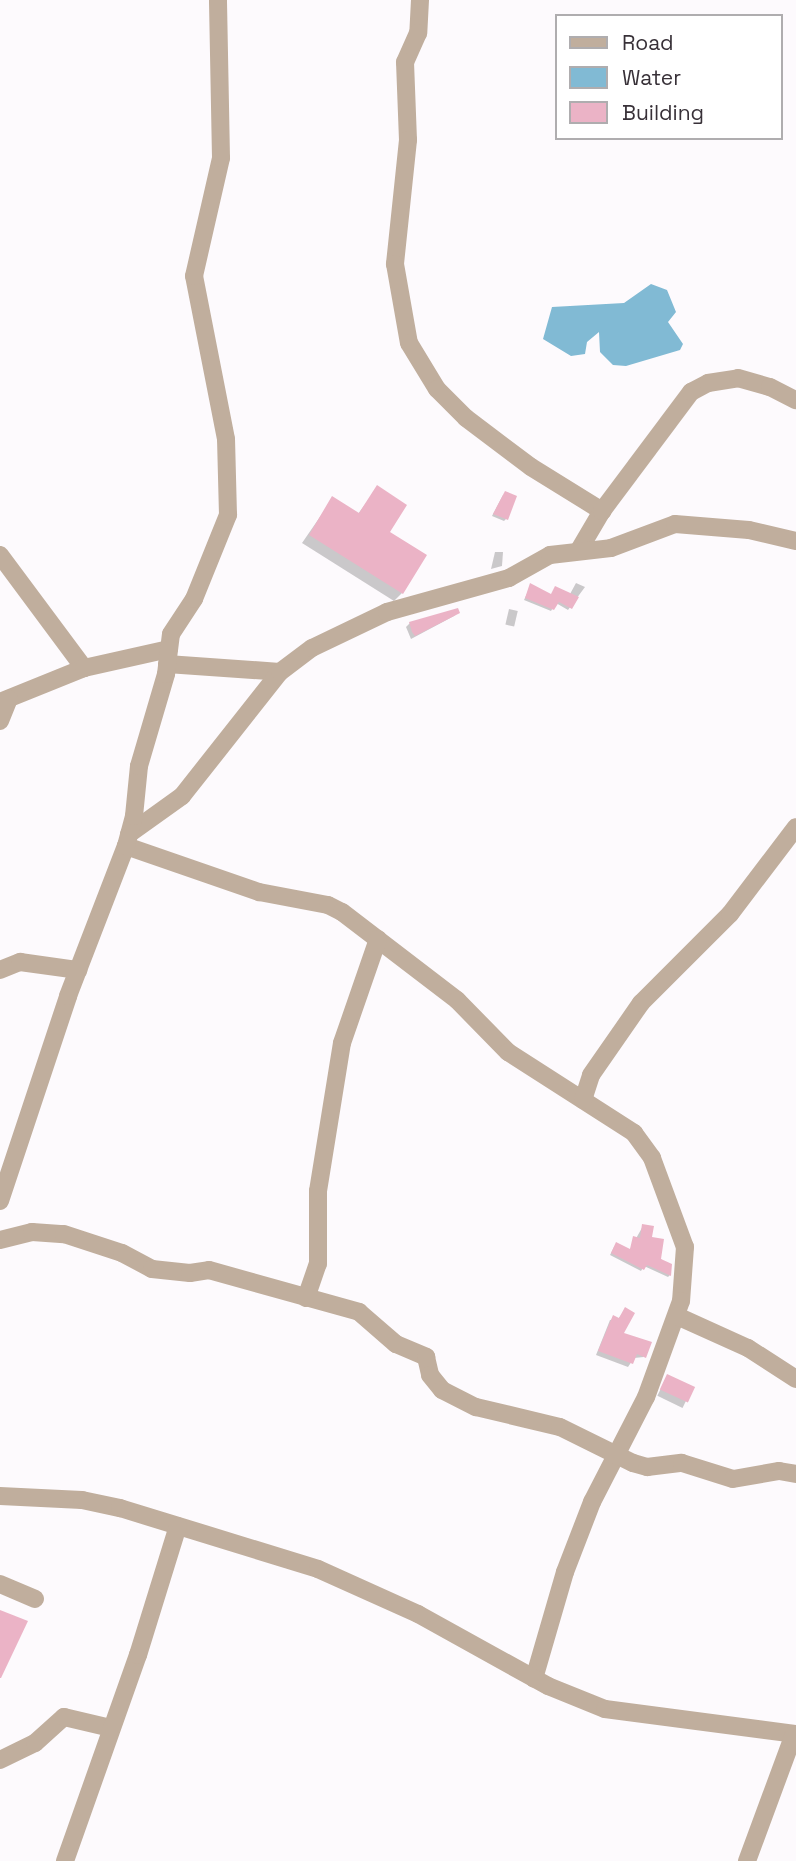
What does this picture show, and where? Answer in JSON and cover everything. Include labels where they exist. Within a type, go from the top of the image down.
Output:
[{"type":"street","points":[[0,1201],[78,970],[127,840],[139,766],[168,657],[171,634],[194,599],[219,543],[228,515],[231,485],[194,276],[220,169],[218,0]]},
{"type":"street","points":[[420,0],[418,33],[405,62],[408,140],[395,264],[409,343],[437,388],[466,418],[531,467],[602,511]]},
{"type":"street","points":[[579,551],[602,511],[691,391],[708,383],[738,378],[770,387],[796,400]]},
{"type":"street","points":[[127,840],[182,796],[281,672],[312,648],[387,612],[509,578],[550,555],[611,548],[676,524],[749,530],[796,541]]},
{"type":"street","points":[[0,555],[84,668]]},
{"type":"street","points":[[0,721],[5,701],[84,668],[168,657],[281,672]]},
{"type":"street","points":[[583,1100],[591,1075],[641,1003],[730,914],[796,827]]},
{"type":"street","points":[[127,840],[259,892],[328,905],[378,939],[457,1000],[508,1052],[634,1133],[663,1181],[685,1247],[686,1272],[677,1315],[618,1456],[592,1502],[565,1572],[534,1679]]},
{"type":"street","points":[[306,1298],[318,1264],[318,1191],[342,1043],[378,939]]},
{"type":"street","points":[[0,970],[20,962],[78,970]]},
{"type":"street","points":[[0,1240],[32,1232],[64,1234],[122,1253],[152,1269],[190,1273],[209,1270],[368,1316],[390,1339],[426,1357],[435,1384],[459,1399],[560,1427],[618,1456],[648,1467],[682,1463],[733,1479],[779,1471],[796,1474]]},
{"type":"street","points":[[677,1315],[748,1348],[796,1379]]},
{"type":"street","points":[[0,1496],[82,1500],[178,1526],[346,1580],[534,1679],[605,1709],[795,1734],[747,1861]]},
{"type":"street","points":[[65,1861],[178,1526]]},
{"type":"street","points":[[0,1584],[35,1599]]},
{"type":"street","points":[[0,1760],[35,1743],[64,1717],[111,1728]]},
{"type":"water","points":[[651,284],[667,290],[676,312],[668,322],[683,344],[680,350],[626,366],[613,365],[600,352],[599,332],[587,342],[585,354],[571,356],[543,339],[552,307],[624,303]]},
{"type":"building","points":[[377,485],[407,505],[390,532],[427,555],[403,594],[309,535],[332,496],[359,513]]},
{"type":"building","points":[[505,491],[517,496],[508,520],[493,514]]},
{"type":"building","points":[[530,583],[551,594],[555,586],[579,597],[572,609],[559,602],[554,610],[525,598]]},
{"type":"building","points":[[458,608],[460,613],[415,636],[412,632],[409,622]]},
{"type":"building","points":[[642,1224],[654,1226],[652,1237],[664,1239],[661,1259],[672,1264],[671,1276],[647,1265],[644,1270],[611,1253],[616,1242],[630,1249],[633,1236],[640,1238]]},
{"type":"building","points":[[625,1307],[635,1313],[624,1333],[652,1342],[646,1358],[637,1354],[633,1364],[598,1351],[613,1315],[619,1318]]},
{"type":"building","points":[[667,1374],[695,1387],[688,1403],[660,1389]]},
{"type":"building","points":[[0,1610],[28,1621],[1,1678],[0,1678]]}]
